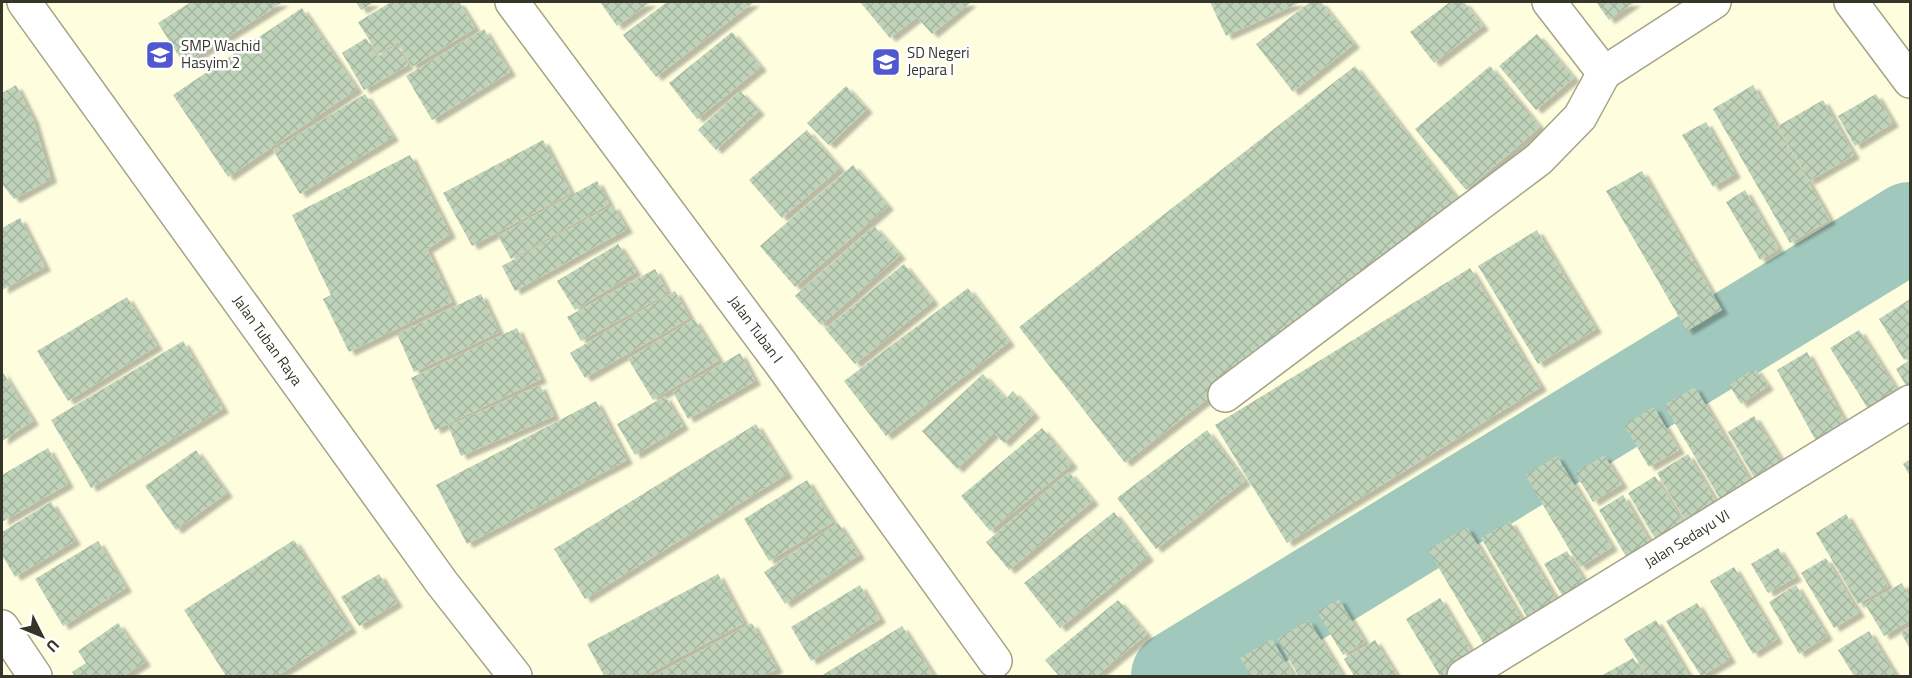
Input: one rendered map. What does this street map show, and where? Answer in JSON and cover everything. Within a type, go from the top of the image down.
[{"type":"street","name":"Jalan Tuban Raya","points":[[24,2],[442,583],[515,676]]},
{"type":"street","name":"Jalan Tuban I","points":[[512,2],[782,365],[995,661]]},
{"type":"street","points":[[1549,2],[1604,73]]},
{"type":"street","points":[[1225,395],[1539,159],[1580,117],[1604,73],[1714,2]]},
{"type":"street","points":[[1851,2],[1911,81]]},
{"type":"street","name":"Jalan Sedayu VI","points":[[1464,676],[1911,402]]},
{"type":"street","points":[[2,627],[24,672]]},
{"type":"building","points":[[191,2],[283,2],[184,64],[158,23]]},
{"type":"building","points":[[356,2],[374,2],[361,10]]},
{"type":"building","points":[[391,2],[459,2],[475,28],[412,67],[398,42],[378,54],[358,22]]},
{"type":"building","points":[[600,2],[651,2],[617,26]]},
{"type":"building","points":[[667,2],[754,2],[656,77],[623,35]]},
{"type":"building","points":[[860,2],[971,2],[932,34],[917,17],[890,38]]},
{"type":"building","points":[[1210,2],[1301,2],[1226,36]]},
{"type":"building","points":[[1310,2],[1321,2],[1354,44],[1293,92],[1256,44]]},
{"type":"building","points":[[1450,2],[1464,2],[1483,26],[1434,63],[1410,32]]},
{"type":"building","points":[[1596,2],[1635,2],[1609,20]]},
{"type":"building","points":[[302,8],[357,89],[228,177],[173,95]]},
{"type":"building","points":[[484,29],[510,72],[432,120],[406,76]]},
{"type":"building","points":[[732,32],[761,67],[697,119],[669,83]]},
{"type":"building","points":[[1537,34],[1574,78],[1536,110],[1499,66]]},
{"type":"building","points":[[366,38],[377,57],[397,45],[408,65],[364,90],[342,53]]},
{"type":"building","points":[[1355,66],[1460,202],[1125,463],[1019,327]]},
{"type":"building","points":[[1490,66],[1540,127],[1466,190],[1415,129]]},
{"type":"building","points":[[16,85],[33,119],[51,179],[14,199],[2,184],[2,93]]},
{"type":"building","points":[[1753,85],[1830,220],[1790,243],[1713,109]]},
{"type":"building","points":[[846,86],[867,109],[829,145],[807,123]]},
{"type":"building","points":[[740,91],[759,111],[716,150],[698,130]]},
{"type":"building","points":[[365,94],[393,137],[300,194],[273,150]]},
{"type":"building","points":[[1876,94],[1893,123],[1855,146],[1838,116]]},
{"type":"building","points":[[1823,100],[1854,155],[1809,181],[1778,126]]},
{"type":"building","points":[[1706,122],[1735,174],[1713,187],[1682,135]]},
{"type":"building","points":[[807,130],[840,168],[782,218],[749,180]]},
{"type":"building","points":[[543,140],[571,193],[472,246],[443,193]]},
{"type":"building","points":[[410,155],[450,234],[427,249],[452,302],[349,352],[323,299],[331,295],[292,215]]},
{"type":"building","points":[[853,165],[888,206],[795,287],[760,246]]},
{"type":"building","points":[[1642,171],[1722,310],[1687,331],[1606,191]]},
{"type":"building","points":[[597,181],[609,204],[511,259],[498,236]]},
{"type":"building","points":[[1745,190],[1779,249],[1760,260],[1726,202]]},
{"type":"building","points":[[613,205],[627,229],[515,291],[502,266]]},
{"type":"building","points":[[20,218],[45,267],[2,290],[2,228]]},
{"type":"building","points":[[874,226],[900,255],[821,325],[795,296]]},
{"type":"building","points":[[1537,230],[1596,329],[1538,364],[1478,266]]},
{"type":"building","points":[[618,244],[636,272],[575,310],[557,281]]},
{"type":"building","points":[[904,264],[933,301],[855,364],[825,329]]},
{"type":"building","points":[[1470,268],[1541,387],[1287,543],[1215,425]]},
{"type":"building","points":[[655,269],[668,293],[581,341],[567,317]]},
{"type":"building","points":[[968,288],[1009,342],[886,436],[844,381]]},
{"type":"building","points":[[675,291],[690,318],[585,378],[570,353]]},
{"type":"building","points":[[481,294],[499,332],[414,372],[397,334]]},
{"type":"building","points":[[127,297],[157,346],[68,401],[37,351]]},
{"type":"building","points":[[1910,299],[1910,356],[1904,360],[1879,319]]},
{"type":"building","points":[[694,319],[719,360],[653,400],[628,359]]},
{"type":"building","points":[[517,328],[541,379],[435,430],[411,378]]},
{"type":"building","points":[[1859,330],[1904,401],[1875,420],[1830,348]]},
{"type":"building","points":[[183,341],[223,409],[91,488],[51,420]]},
{"type":"building","points":[[1807,352],[1851,433],[1821,450],[1777,370]]},
{"type":"building","points":[[740,353],[755,381],[688,419],[673,392]]},
{"type":"building","points":[[1910,360],[1910,392],[1896,369]]},
{"type":"building","points":[[1755,368],[1768,386],[1741,404],[1729,385]]},
{"type":"building","points":[[2,371],[33,421],[2,441]]},
{"type":"building","points":[[983,374],[1006,399],[1013,391],[1034,414],[1004,443],[994,433],[957,469],[922,431]]},
{"type":"building","points":[[540,385],[554,416],[461,456],[448,426]]},
{"type":"building","points":[[1695,387],[1752,483],[1722,502],[1664,405]]},
{"type":"building","points":[[665,396],[683,426],[635,455],[617,424]]},
{"type":"building","points":[[596,401],[627,460],[467,544],[436,485]]},
{"type":"building","points":[[1654,407],[1679,450],[1649,467],[1624,425]]},
{"type":"building","points":[[1754,416],[1786,468],[1758,484],[1728,432]]},
{"type":"building","points":[[756,424],[787,474],[585,599],[554,549]]},
{"type":"building","points":[[1042,428],[1072,464],[990,531],[961,496]]},
{"type":"building","points":[[1207,430],[1245,481],[1156,549],[1117,498]]},
{"type":"building","points":[[48,448],[68,484],[2,522],[2,475]]},
{"type":"building","points":[[196,450],[227,493],[176,530],[145,486]]},
{"type":"building","points":[[1688,454],[1721,510],[1690,528],[1657,473]]},
{"type":"building","points":[[1604,455],[1622,484],[1593,502],[1575,473]]},
{"type":"building","points":[[1557,456],[1612,547],[1580,567],[1525,475]]},
{"type":"building","points":[[1910,459],[1910,476],[1903,464]]},
{"type":"building","points":[[1069,472],[1093,501],[1009,570],[986,542]]},
{"type":"building","points":[[1655,476],[1684,523],[1656,540],[1628,493]]},
{"type":"building","points":[[807,480],[833,522],[769,561],[744,519]]},
{"type":"building","points":[[1623,495],[1652,545],[1628,560],[1599,510]]},
{"type":"building","points":[[51,502],[75,541],[15,577],[2,555],[2,532]]},
{"type":"building","points":[[1114,512],[1148,557],[1060,628],[1024,583]]},
{"type":"building","points":[[1846,514],[1888,586],[1858,604],[1816,533]]},
{"type":"building","points":[[1510,521],[1562,609],[1533,627],[1481,538]]},
{"type":"building","points":[[838,523],[859,555],[785,604],[764,572]]},
{"type":"building","points":[[1467,527],[1524,623],[1485,646],[1428,550]]},
{"type":"building","points":[[294,540],[351,629],[277,676],[226,676],[184,610]]},
{"type":"building","points":[[98,541],[126,588],[63,626],[35,579]]},
{"type":"building","points":[[1778,548],[1796,577],[1768,593],[1751,564]]},
{"type":"building","points":[[1567,551],[1590,591],[1567,604],[1544,564]]},
{"type":"building","points":[[1826,558],[1859,613],[1834,628],[1801,573]]},
{"type":"building","points":[[1734,567],[1777,639],[1753,654],[1710,581]]},
{"type":"building","points":[[379,574],[397,603],[359,626],[341,597]]},
{"type":"building","points":[[718,574],[744,623],[644,676],[604,676],[587,644]]},
{"type":"building","points":[[1902,583],[1910,598],[1910,620],[1884,636],[1865,604]]},
{"type":"building","points":[[860,585],[880,619],[811,661],[791,627]]},
{"type":"building","points":[[1796,585],[1827,636],[1799,654],[1769,602]]},
{"type":"building","points":[[1440,598],[1476,659],[1447,676],[1440,676],[1406,619]]},
{"type":"building","points":[[1339,599],[1365,642],[1343,655],[1317,612]]},
{"type":"building","points":[[1118,600],[1147,634],[1096,676],[1059,676],[1045,660]]},
{"type":"building","points":[[1697,603],[1730,659],[1701,676],[1666,621]]},
{"type":"building","points":[[1309,620],[1343,676],[1299,676],[1277,639]]},
{"type":"building","points":[[1656,620],[1689,676],[1647,676],[1624,639]]},
{"type":"building","points":[[118,623],[145,662],[124,676],[75,676],[72,672],[86,663],[78,651]]},
{"type":"building","points":[[752,623],[777,669],[763,676],[654,676]]},
{"type":"building","points":[[902,626],[934,676],[821,676]]},
{"type":"building","points":[[1910,627],[1910,649],[1901,633]]},
{"type":"building","points":[[1869,631],[1896,676],[1854,676],[1838,650]]},
{"type":"building","points":[[1272,639],[1294,676],[1251,676],[1240,658]]},
{"type":"building","points":[[1375,640],[1397,676],[1354,676],[1344,659]]},
{"type":"building","points":[[1633,658],[1645,676],[1601,676]]},
{"type":"waterway","points":[[1176,676],[1910,227]]},
{"type":"place","name":"SMP Wachid Hasyim 2","points":[[160,55]]},
{"type":"place","name":"SD Negeri Jepara I","points":[[886,62]]}]
